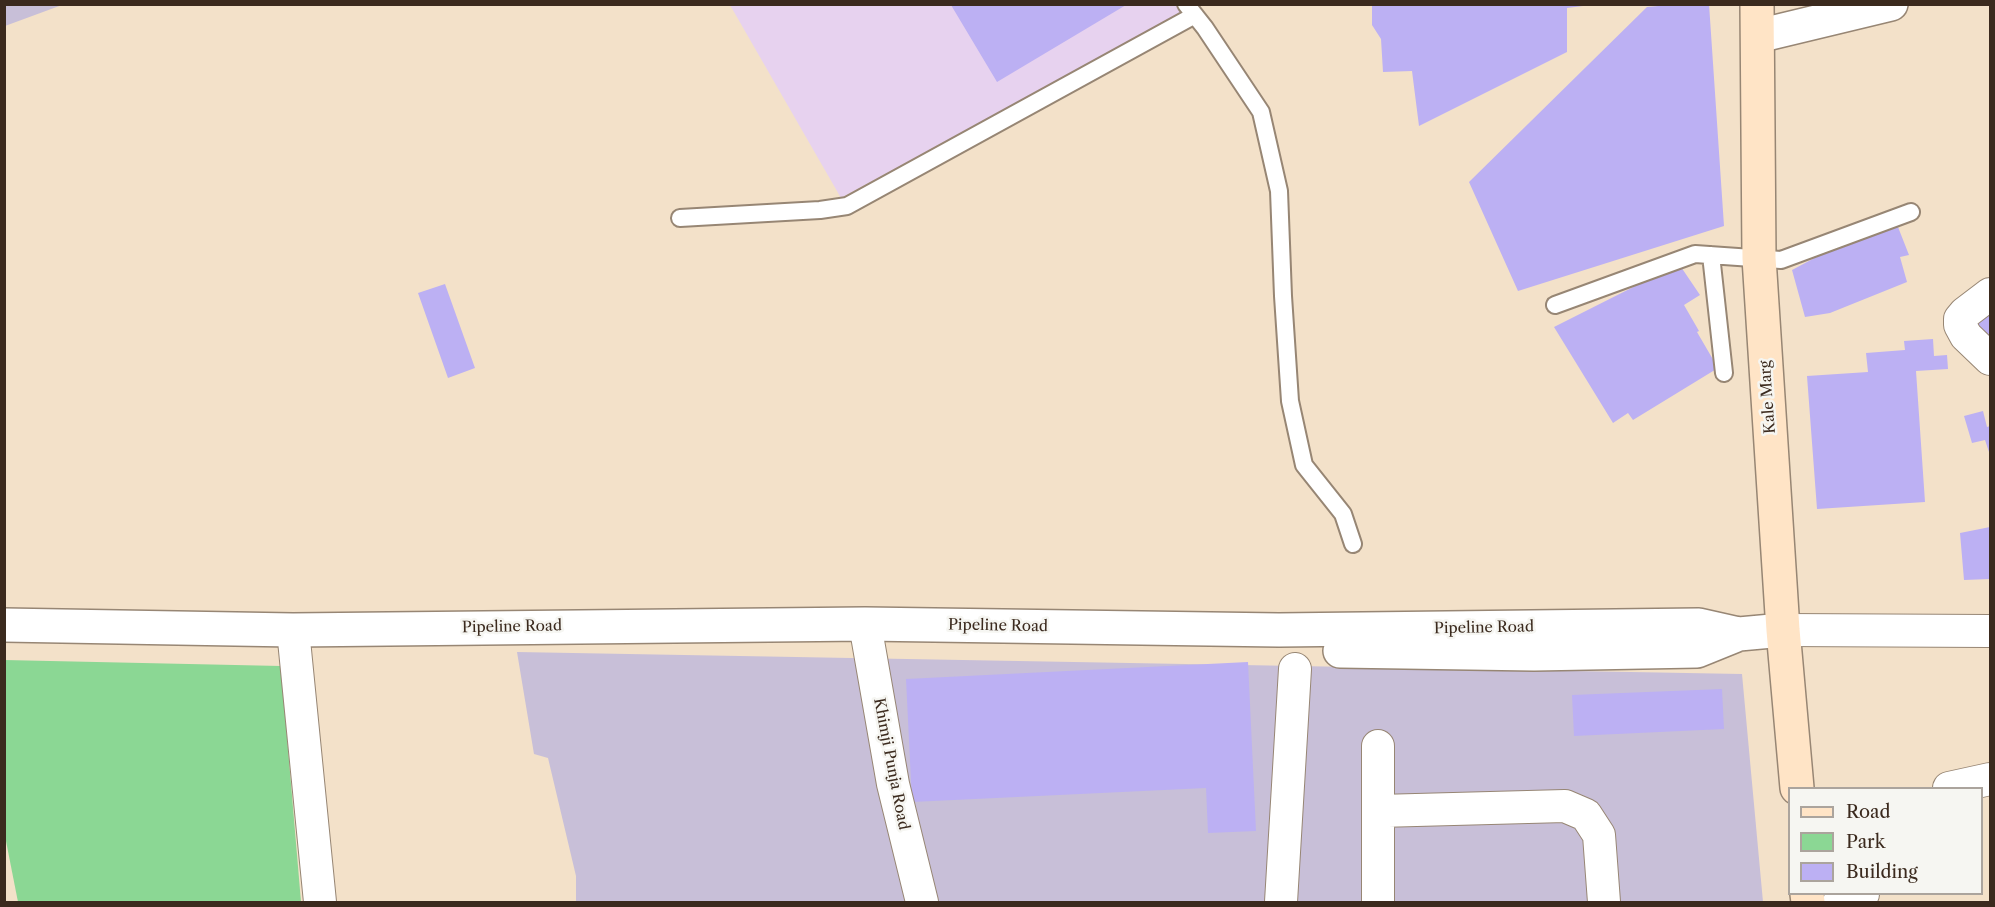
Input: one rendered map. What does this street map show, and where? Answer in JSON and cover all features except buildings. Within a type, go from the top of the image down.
[{"type":"main road","name":"Kale Marg","points":[[1758,20],[1759,258],[1783,630],[1797,787]]},
{"type":"street","points":[[1758,20],[1891,4]]},
{"type":"street","points":[[1990,294],[1960,319],[1960,325],[1966,336],[1990,359]]},
{"type":"street","name":"Pipeline Road","points":[[4,626],[72,634],[294,636],[1279,630],[1627,639],[1699,626],[1740,634],[1783,630],[1990,631]]},
{"type":"street","name":"Khimji Punja Road","points":[[866,633],[893,784],[921,903]]},
{"type":"street","points":[[4,642],[72,634]]},
{"type":"street","points":[[294,636],[320,903]]},
{"type":"street","points":[[1281,903],[1295,669]]},
{"type":"street","points":[[1378,746],[1378,903]]},
{"type":"street","points":[[1952,787],[1990,779]]},
{"type":"street","points":[[1379,811],[1565,806],[1586,815],[1599,835],[1604,903]]},
{"type":"street","points":[[1839,903],[1860,895]]},
{"type":"lane","points":[[680,218],[820,210],[847,206],[1190,10],[1205,28],[1261,112],[1279,191],[1282,296],[1290,400],[1304,465],[1343,514],[1353,544]]},
{"type":"lane","points":[[1556,305],[1695,254],[1781,261],[1911,212]]},
{"type":"lane","points":[[1711,255],[1724,373]]},
{"type":"shaded area","points":[[5,4],[62,4],[62,5],[5,26]]},
{"type":"shaded area","points":[[1188,4],[1190,8],[841,198],[730,5]]},
{"type":"shaded area","points":[[517,652],[1742,674],[1763,902],[576,902],[576,876],[548,758],[534,754]]},
{"type":"green space","points":[[4,660],[281,666],[301,902],[18,902],[5,836]]}]
